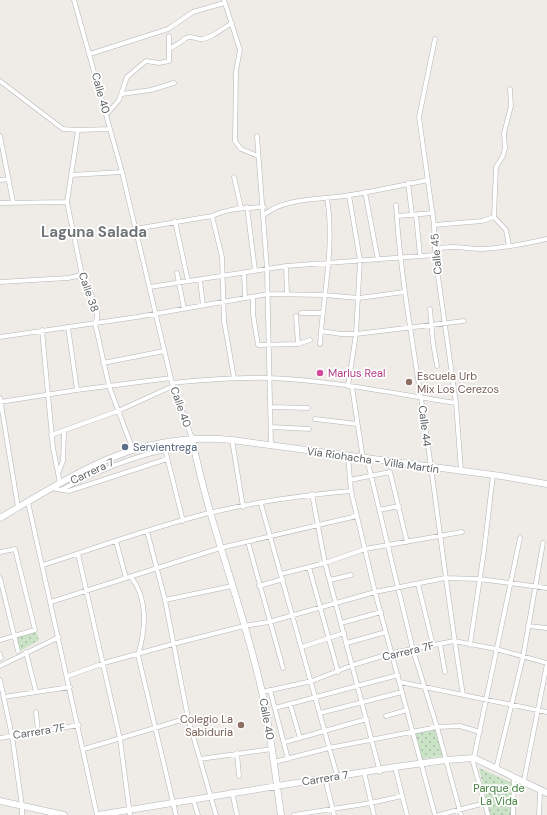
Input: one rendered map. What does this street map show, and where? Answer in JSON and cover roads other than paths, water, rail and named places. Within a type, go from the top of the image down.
[{"type":"street","name":"Calle 40","points":[[74,0],[122,172],[172,382],[194,440],[209,513],[244,626],[262,692],[281,815]]},
{"type":"street","points":[[90,54],[168,29],[193,12],[224,1],[240,50],[236,71],[235,141],[241,149],[258,156]]},
{"type":"street","points":[[170,48],[180,44],[187,38],[193,37],[201,39],[209,36],[232,23]]},
{"type":"street","points":[[106,115],[113,110],[122,94],[128,77],[145,62],[159,63],[169,61],[169,36]]},
{"type":"street","name":"Calle 45","points":[[435,38],[419,117],[434,225],[435,255],[456,403],[461,472]]},
{"type":"street","points":[[0,82],[63,129],[110,129]]},
{"type":"street","points":[[122,94],[150,90],[174,83]]},
{"type":"street","points":[[509,246],[506,230],[494,218],[496,167],[502,158],[505,148],[504,133],[512,106],[510,90]]},
{"type":"street","name":"Calle 38","points":[[78,130],[67,202],[82,275],[92,293],[97,311],[97,319],[95,323],[108,386],[134,450]]},
{"type":"street","points":[[257,136],[264,207],[267,269],[272,407],[271,446]]},
{"type":"street","points":[[0,137],[13,202]]},
{"type":"street","points":[[71,175],[122,172]]},
{"type":"street","points":[[234,177],[241,208]]},
{"type":"street","points":[[0,180],[9,179]]},
{"type":"street","points":[[264,215],[274,208],[327,198],[349,196],[428,180]]},
{"type":"street","points":[[408,184],[420,256]]},
{"type":"street","points":[[365,192],[378,260]]},
{"type":"street","points":[[349,196],[360,260],[359,298],[350,387],[365,459],[413,650],[437,727],[461,815]]},
{"type":"street","points":[[320,344],[328,262],[330,216],[327,198]]},
{"type":"street","points":[[0,203],[67,202]]},
{"type":"street","name":"Calle 44","points":[[396,205],[399,258],[421,398],[444,578],[463,695]]},
{"type":"street","points":[[135,229],[175,221],[212,216],[222,211],[264,207]]},
{"type":"street","points":[[247,208],[255,270]]},
{"type":"street","points":[[397,216],[432,213]]},
{"type":"street","points":[[212,216],[222,257],[224,276],[223,302],[234,378]]},
{"type":"street","points":[[434,225],[482,221],[494,218]]},
{"type":"street","points":[[175,221],[188,281]]},
{"type":"street","points":[[435,250],[446,246],[480,249],[509,246],[547,239]]},
{"type":"street","points":[[150,287],[286,266],[435,255]]},
{"type":"street","points":[[286,266],[287,294]]},
{"type":"street","points":[[177,273],[184,309]]},
{"type":"street","points":[[244,273],[246,298]]},
{"type":"street","points":[[0,282],[68,278],[82,275]]},
{"type":"street","points":[[200,280],[203,305]]},
{"type":"street","points":[[0,337],[184,309],[268,294],[324,295],[359,298],[404,292]]},
{"type":"street","points":[[253,297],[253,314],[256,341],[258,345],[298,344],[310,340]]},
{"type":"street","points":[[430,309],[437,366]]},
{"type":"street","points":[[301,313],[322,313]]},
{"type":"street","points":[[296,316],[298,344]]},
{"type":"street","points":[[321,331],[341,334],[356,334],[464,321]]},
{"type":"street","points":[[68,327],[77,390]]},
{"type":"street","points":[[42,330],[51,435],[60,483]]},
{"type":"street","points":[[103,363],[164,351]]},
{"type":"street","points":[[18,507],[0,401],[108,386],[234,378],[271,378],[350,387],[456,403]]},
{"type":"street","points":[[51,435],[64,432],[118,411],[172,382]]},
{"type":"street","points":[[272,407],[308,408]]},
{"type":"street","points":[[315,419],[357,424]]},
{"type":"street","points":[[272,427],[310,429]]},
{"type":"street","points":[[58,474],[63,461],[64,432]]},
{"type":"street","name":"Vía Riohacha - Villa Martín","points":[[194,440],[232,440],[430,468],[493,475],[547,484]]},
{"type":"street","name":"Carrera 7","points":[[0,518],[18,507],[59,490],[86,472],[146,450],[194,440]]},
{"type":"street","points":[[232,440],[243,507]]},
{"type":"street","points":[[164,447],[183,521]]},
{"type":"street","name":"Carrera 7","points":[[0,522],[60,483],[103,460],[134,450],[164,447]]},
{"type":"street","points":[[348,456],[351,491],[375,592],[413,731],[420,765],[435,815]]},
{"type":"street","points":[[59,490],[72,490],[167,459]]},
{"type":"street","points":[[350,480],[390,472],[408,542]]},
{"type":"street","points":[[470,645],[493,475]]},
{"type":"street","points":[[43,565],[147,531],[209,513],[312,494],[351,491]]},
{"type":"street","points":[[312,494],[325,563],[353,665],[379,771]]},
{"type":"street","points":[[29,503],[79,725],[97,815]]},
{"type":"street","points":[[261,504],[312,681],[338,778]]},
{"type":"street","points":[[379,510],[399,506]]},
{"type":"street","points":[[51,602],[87,592],[128,577],[220,548],[270,538],[357,516]]},
{"type":"street","points":[[147,531],[165,600],[188,718],[216,815]]},
{"type":"street","points":[[281,574],[325,563],[365,549],[462,532]]},
{"type":"street","points":[[488,815],[474,760],[520,538]]},
{"type":"street","points":[[116,541],[128,577],[138,586],[142,597],[144,628],[138,655],[176,815]]},
{"type":"street","points":[[248,542],[283,668]]},
{"type":"street","points":[[496,769],[523,657],[543,543]]},
{"type":"street","points":[[0,552],[14,548],[35,630],[0,640]]},
{"type":"street","points":[[78,554],[104,663],[120,739],[129,812]]},
{"type":"street","points":[[309,567],[338,672]]},
{"type":"street","points":[[330,580],[351,575]]},
{"type":"street","points":[[0,578],[18,651]]},
{"type":"street","points":[[68,676],[104,663],[138,655],[173,644],[244,626],[269,622],[375,592],[444,578],[479,579],[547,588]]},
{"type":"street","points":[[259,586],[282,579]]},
{"type":"street","points":[[418,584],[433,645]]},
{"type":"street","points":[[165,600],[232,586]]},
{"type":"street","points":[[341,623],[381,612]]},
{"type":"street","points":[[528,626],[547,628]]},
{"type":"street","points":[[347,643],[386,632]]},
{"type":"street","points":[[302,647],[344,633]]},
{"type":"street","points":[[0,666],[59,637]]},
{"type":"street","name":"Carrera 7F","points":[[262,692],[312,681],[353,665],[392,653],[454,641],[496,649],[547,663]]},
{"type":"street","points":[[440,644],[445,672]]},
{"type":"street","points":[[26,652],[36,692]]},
{"type":"street","points":[[523,783],[547,663]]},
{"type":"street","points":[[275,708],[398,675]]},
{"type":"street","points":[[0,680],[12,736],[22,815]]},
{"type":"street","points":[[400,682],[512,703],[547,712]]},
{"type":"street","points":[[4,697],[70,687]]},
{"type":"street","points":[[270,690],[288,758]]},
{"type":"street","points":[[320,713],[402,692]]},
{"type":"street","points":[[290,704],[300,738]]},
{"type":"street","points":[[386,716],[407,710]]},
{"type":"street","points":[[36,712],[38,731]]},
{"type":"street","points":[[84,749],[188,718]]},
{"type":"street","points":[[284,742],[367,719]]},
{"type":"street","name":"Carrera 7F","points":[[0,738],[79,725]]},
{"type":"street","points":[[274,762],[329,748],[437,727],[460,726],[480,732]]},
{"type":"street","points":[[200,759],[272,749]]},
{"type":"street","points":[[237,753],[239,776]]},
{"type":"street","name":"Carrera 7","points":[[474,760],[545,793]]},
{"type":"street","name":"Carrera 7","points":[[109,815],[395,768],[446,762],[474,760],[496,769],[514,779]]},
{"type":"street","points":[[395,768],[407,815]]},
{"type":"street","points":[[364,773],[374,815]]},
{"type":"street","points":[[513,815],[514,779]]},
{"type":"street","points":[[325,780],[334,815]]},
{"type":"street","points":[[539,815],[545,793]]},
{"type":"street","points":[[232,794],[236,815]]},
{"type":"street","points":[[294,815],[371,803],[402,796]]},
{"type":"street","points":[[194,800],[198,815]]},
{"type":"street","points":[[0,802],[60,815]]},
{"type":"street","points":[[439,815],[485,803]]},
{"type":"street","points":[[22,807],[50,815]]},
{"type":"street","name":"Carrera 7","points":[[97,815],[129,812]]},
{"type":"place","name":"Marlus Real","points":[[320,373]]},
{"type":"place","name":"Escuela Urb Mix Los Cerezos","points":[[409,382]]},
{"type":"place","name":"Servientrega","points":[[125,447]]},
{"type":"place","name":"Colegio La Sabiduria","points":[[241,725]]},
{"type":"district","name":"Laguna Salada","points":[[94,232]]},
{"type":"park label","name":"Parque de La Vida","points":[[499,794]]}]
